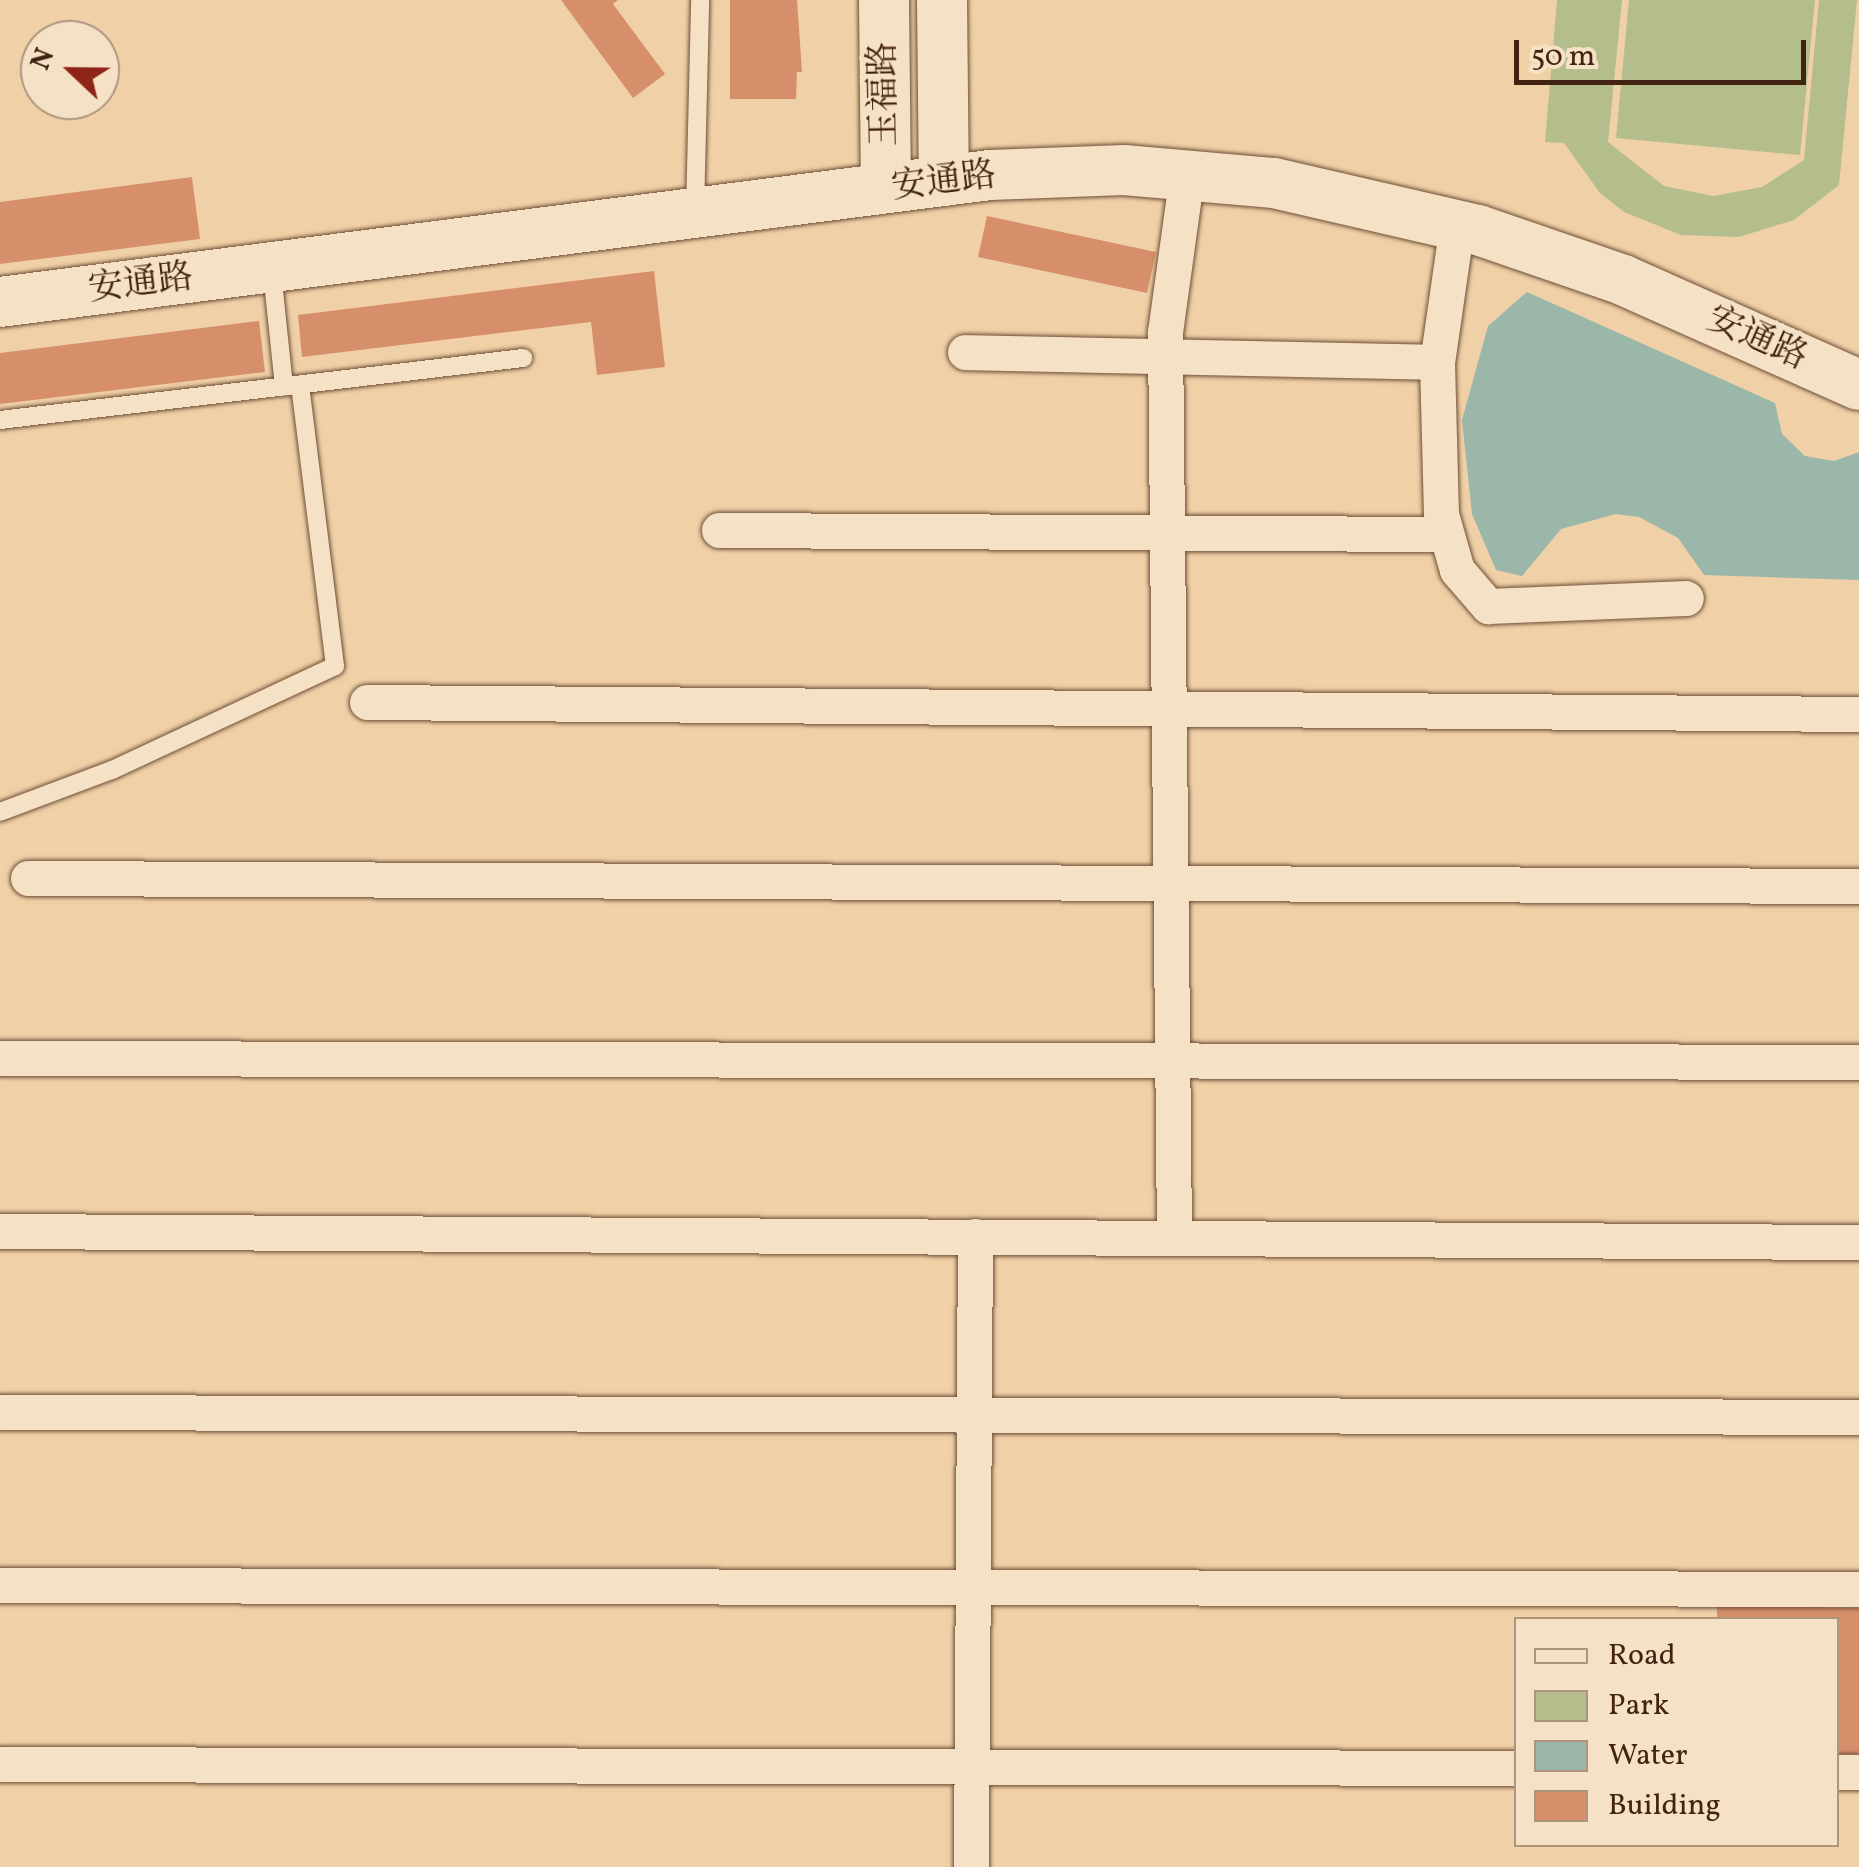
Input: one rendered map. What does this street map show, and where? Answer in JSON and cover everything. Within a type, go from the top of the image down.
[{"type":"street","name":"玉福路","points":[[884,0],[886,188]]},
{"type":"street","name":"玉福路","points":[[942,0],[944,181]]},
{"type":"street","name":"安通路","points":[[0,302],[944,181],[1057,170],[1187,174],[1274,183],[1457,224],[1623,280],[1859,385]]},
{"type":"street","points":[[1174,1237],[1165,357],[1187,174]]},
{"type":"street","points":[[1457,224],[1437,362],[1443,534],[1456,570],[1488,606],[1686,598]]},
{"type":"street","points":[[965,352],[1437,362]]},
{"type":"street","points":[[719,530],[1443,534]]},
{"type":"street","points":[[367,702],[1859,714]]},
{"type":"street","points":[[28,878],[1859,886]]},
{"type":"street","points":[[0,1058],[1859,1062]]},
{"type":"street","points":[[0,1231],[1859,1242]]},
{"type":"street","points":[[971,1867],[975,1236]]},
{"type":"street","points":[[0,1412],[1859,1417]]},
{"type":"street","points":[[0,1586],[1859,1589]]},
{"type":"street","points":[[0,1764],[1514,1768]]},
{"type":"lane","points":[[695,212],[700,0]]},
{"type":"lane","points":[[0,812],[112,770],[335,666],[271,267]]},
{"type":"lane","points":[[0,420],[523,358]]},
{"type":"green space","points":[[1557,0],[1622,0],[1608,142],[1664,186],[1713,196],[1762,187],[1804,160],[1819,0],[1857,0],[1839,185],[1794,220],[1739,237],[1681,235],[1624,212],[1600,193],[1564,143],[1545,142]]},
{"type":"green space","points":[[1629,0],[1815,0],[1800,155],[1616,138]]},
{"type":"water","points":[[1527,292],[1775,403],[1782,434],[1805,456],[1834,461],[1859,452],[1859,580],[1704,575],[1678,538],[1639,517],[1616,514],[1561,529],[1522,576],[1496,570],[1472,514],[1462,420],[1488,326]]},
{"type":"building","points":[[561,0],[618,0],[613,4],[665,74],[633,98]]},
{"type":"building","points":[[730,0],[797,0],[802,72],[797,72],[796,99],[730,99]]},
{"type":"building","points":[[192,177],[200,239],[0,264],[0,202]]},
{"type":"building","points":[[987,216],[1156,252],[1147,293],[978,257]]},
{"type":"building","points":[[654,271],[665,367],[597,375],[591,322],[302,357],[298,315]]},
{"type":"building","points":[[259,321],[265,372],[0,404],[0,353]]},
{"type":"building","points":[[1717,1606],[1859,1608],[1859,1754],[1839,1754],[1839,1617],[1717,1617]]}]
